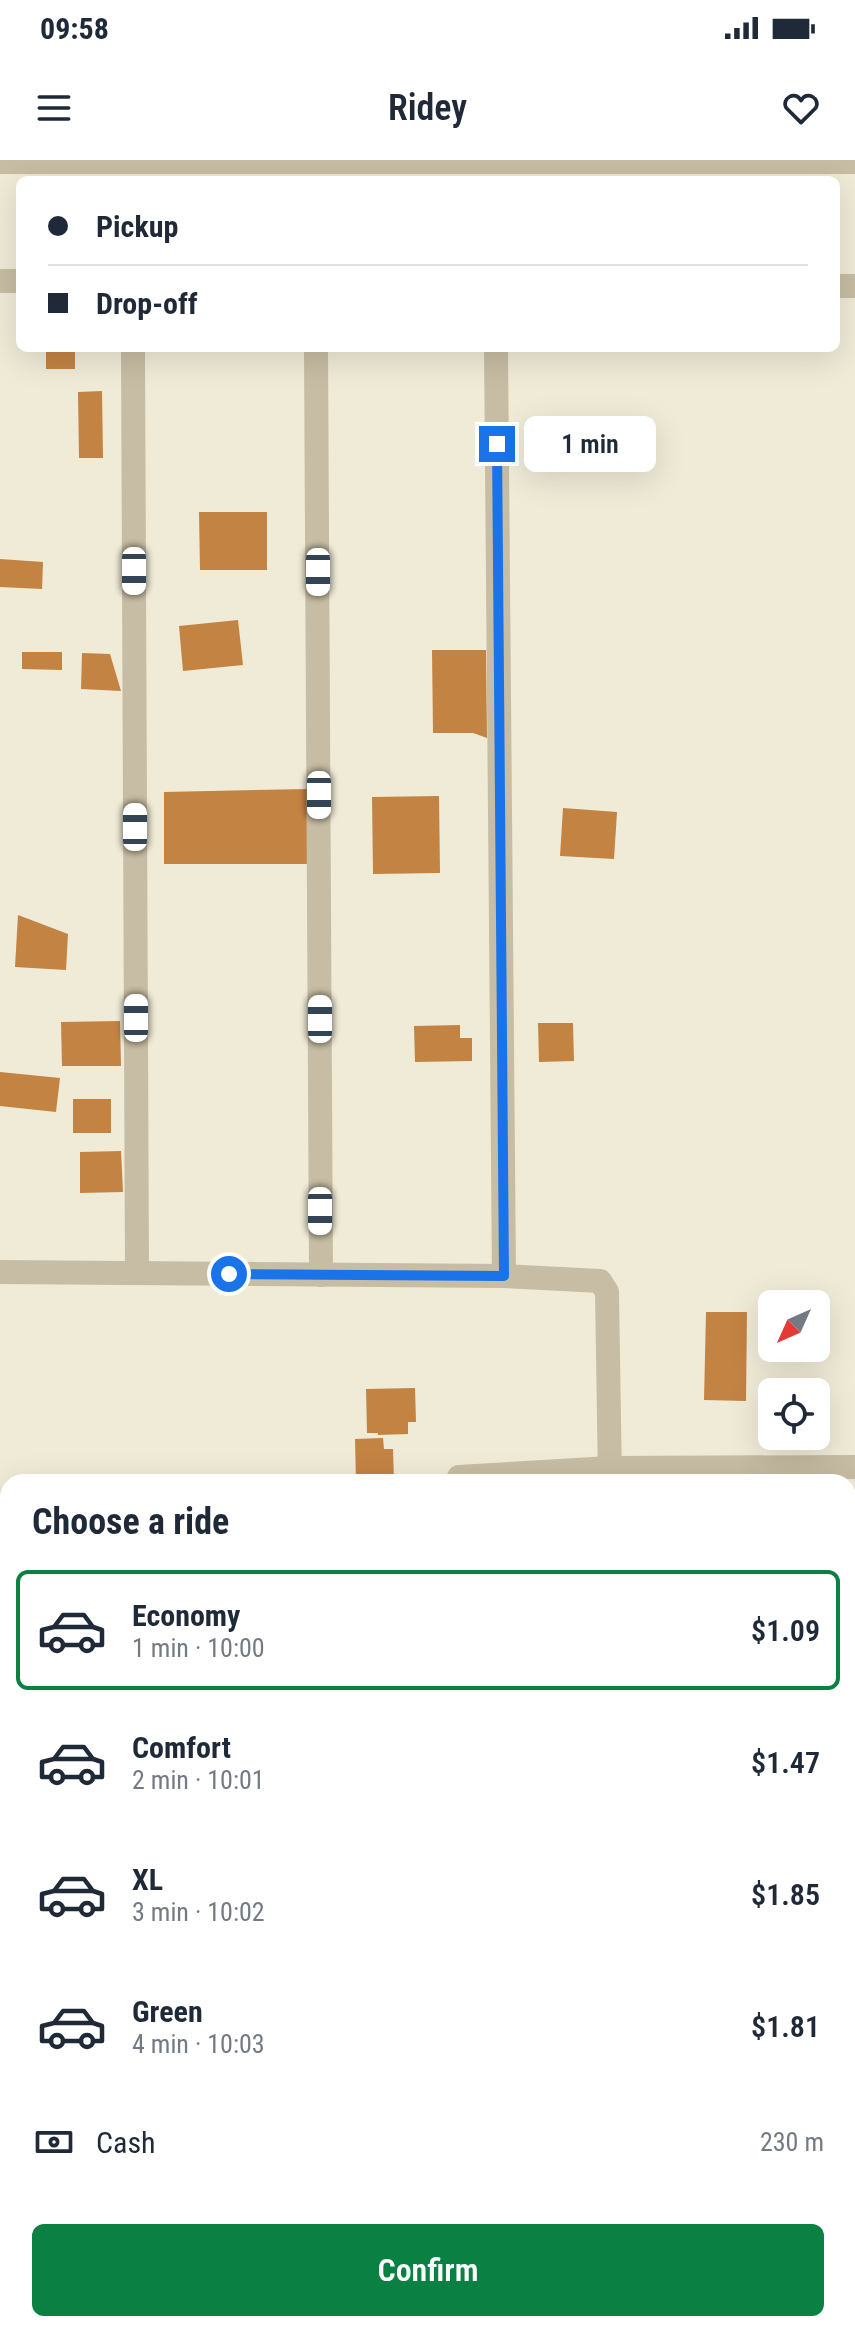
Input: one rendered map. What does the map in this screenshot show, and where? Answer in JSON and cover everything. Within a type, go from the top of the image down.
[{"type":"street","points":[[0,162],[855,162]]},
{"type":"street","points":[[133,352],[137,1273]]},
{"type":"street","points":[[316,352],[321,1275]]},
{"type":"street","points":[[496,352],[504,1276]]},
{"type":"street","points":[[0,1272],[504,1276],[600,1281],[607,1288],[610,1474]]},
{"type":"street","points":[[641,1474],[855,1467]]},
{"type":"building","points":[[46,352],[75,352],[75,369],[46,369]]},
{"type":"building","points":[[102,391],[103,458],[79,458],[78,392]]},
{"type":"building","points":[[199,512],[267,512],[267,570],[200,570]]},
{"type":"building","points":[[0,559],[43,562],[42,589],[0,587]]},
{"type":"building","points":[[238,620],[243,665],[183,671],[179,626]]},
{"type":"building","points":[[432,650],[486,650],[487,738],[473,733],[433,733]]},
{"type":"building","points":[[22,652],[62,652],[62,670],[22,669]]},
{"type":"building","points":[[82,653],[110,654],[121,691],[81,689]]},
{"type":"building","points":[[307,789],[311,864],[164,864],[164,792]]},
{"type":"building","points":[[439,796],[440,873],[373,874],[372,797]]},
{"type":"building","points":[[563,808],[617,812],[614,859],[560,856]]},
{"type":"building","points":[[18,915],[68,934],[66,970],[15,967]]},
{"type":"building","points":[[120,1021],[121,1066],[62,1066],[61,1022]]},
{"type":"building","points":[[538,1023],[573,1023],[574,1061],[539,1062]]},
{"type":"building","points":[[460,1025],[460,1038],[472,1038],[472,1061],[415,1062],[414,1026]]},
{"type":"building","points":[[0,1072],[60,1078],[56,1112],[0,1106]]},
{"type":"building","points":[[73,1099],[111,1099],[111,1133],[73,1133]]},
{"type":"building","points":[[121,1151],[123,1192],[80,1193],[80,1152]]},
{"type":"building","points":[[706,1312],[747,1312],[746,1401],[704,1400]]},
{"type":"building","points":[[415,1388],[416,1422],[408,1422],[408,1434],[367,1433],[366,1389]]},
{"type":"building","points":[[383,1438],[384,1449],[393,1449],[394,1474],[356,1474],[355,1439]]},
{"type":"route","points":[[229,1274],[504,1276],[497,444]]}]
